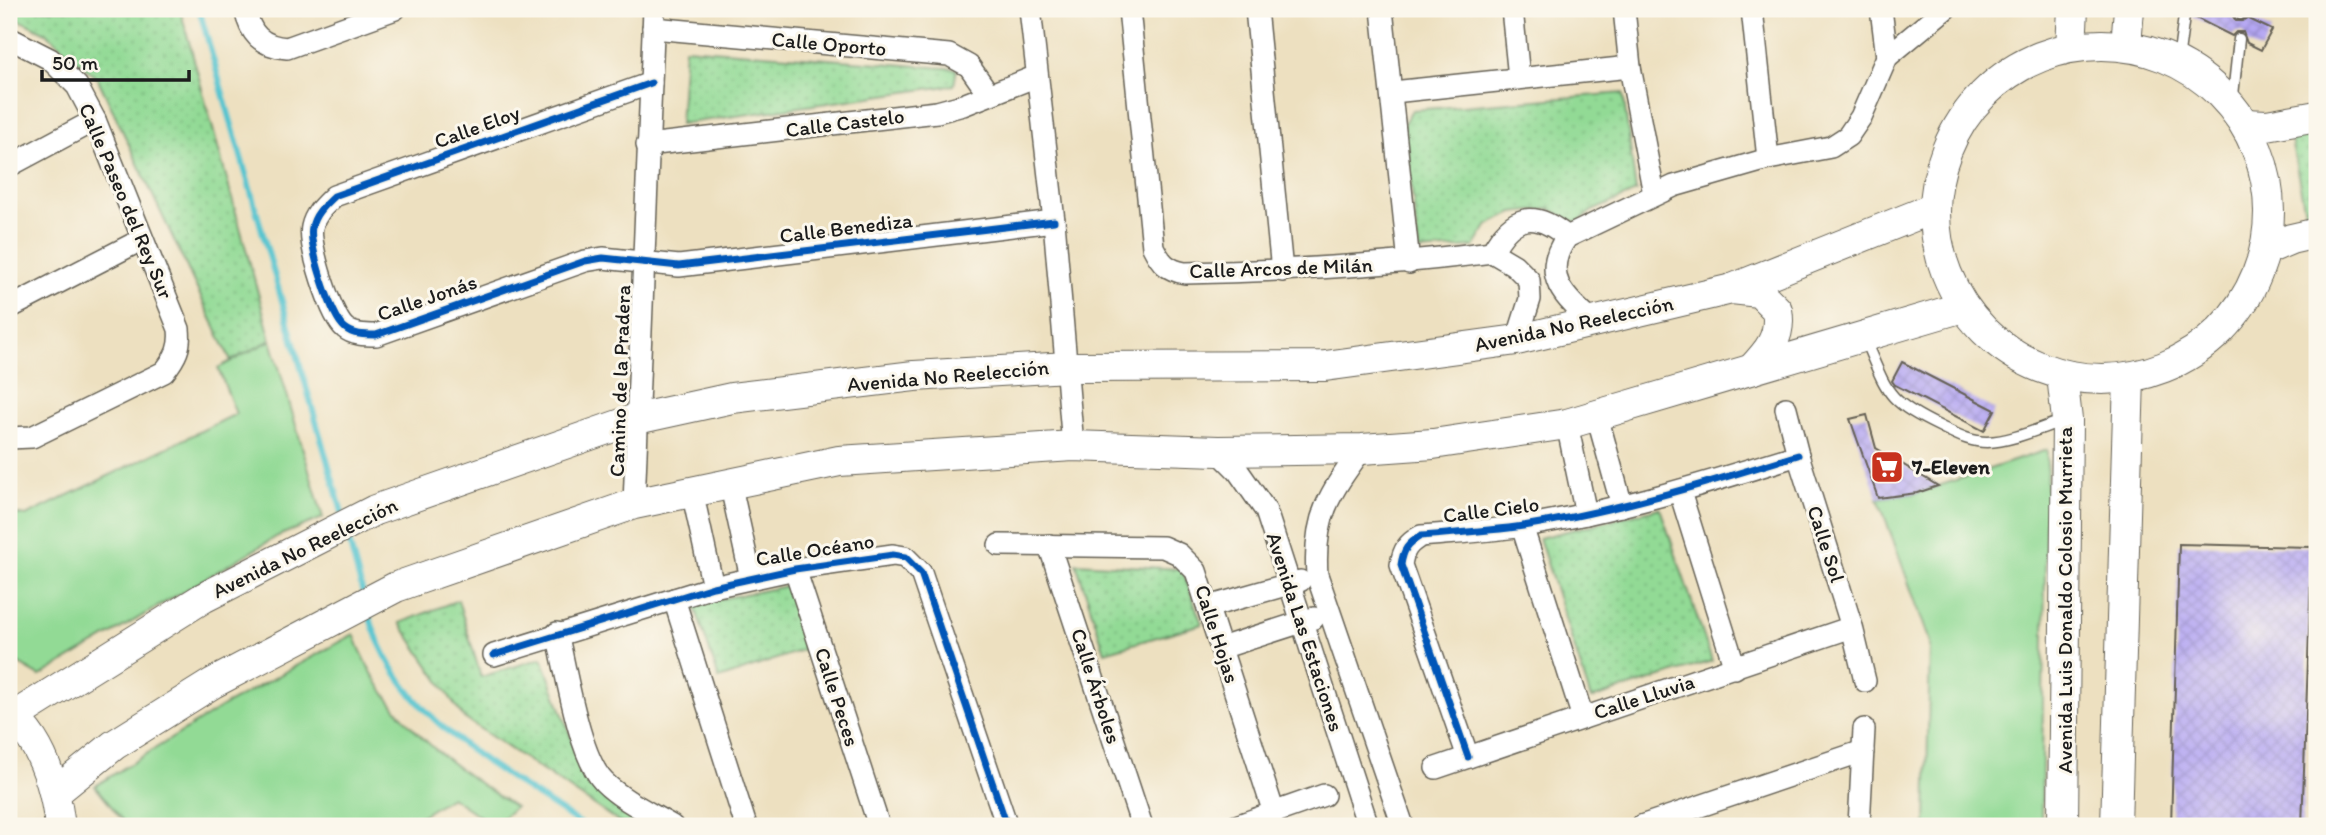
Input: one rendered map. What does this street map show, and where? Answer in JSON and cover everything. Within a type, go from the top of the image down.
[{"type":"main road","points":[[2071,47],[2073,9]]},
{"type":"main road","points":[[2126,45],[2129,9]]},
{"type":"main road","points":[[2126,45],[2178,61],[2207,80],[2239,114],[2260,153],[2268,185],[2270,218],[2265,250],[2251,288],[2230,320],[2210,338],[2167,366],[2129,377],[2095,379],[2062,375],[2024,360],[1990,337],[1964,307],[1944,265],[1937,243],[1934,208],[1942,163],[1968,113],[1990,87],[2028,61],[2071,47],[2126,45]]},
{"type":"main road","points":[[2239,114],[2267,125],[2317,117]]},
{"type":"main road","name":"Avenida No Reelección","points":[[11,716],[203,598],[375,510],[636,419],[732,398],[914,376],[1069,367],[1325,366],[1517,340],[1732,289],[1881,233],[1934,208]]},
{"type":"main road","points":[[2265,250],[2291,239],[2317,233]]},
{"type":"main road","points":[[1732,289],[1759,292],[1777,310],[1776,337],[1769,351],[1751,370]]},
{"type":"main road","points":[[56,792],[114,745],[213,683],[396,587],[634,504],[839,461],[1073,446],[1218,451],[1362,449],[1433,444],[1567,424],[1964,307]]},
{"type":"main road","name":"Avenida Luis Donaldo Colosio Murrieta","points":[[2062,375],[2067,419],[2063,826]]},
{"type":"main road","points":[[2116,826],[2129,377]]},
{"type":"main road","points":[[11,716],[40,752],[56,792],[60,826]]},
{"type":"street","points":[[244,9],[253,32],[271,47],[287,48],[395,9]]},
{"type":"street","points":[[1030,9],[1069,367],[1073,446]]},
{"type":"street","name":"Calle Arcos de Milán","points":[[1129,9],[1153,247],[1161,262],[1171,271],[1282,271],[1409,263],[1492,252]]},
{"type":"street","points":[[1256,9],[1282,271]]},
{"type":"street","points":[[1382,9],[1393,92],[1409,263]]},
{"type":"street","points":[[1512,9],[1519,78]]},
{"type":"street","points":[[1624,9],[1630,67],[1654,194]]},
{"type":"street","points":[[1752,9],[1768,159]]},
{"type":"street","points":[[1881,9],[1887,57]]},
{"type":"street","points":[[1594,323],[1566,299],[1555,275],[1558,249],[1567,237],[1654,194],[1768,159],[1831,146],[1848,136],[1861,117],[1887,57],[1945,9]]},
{"type":"street","name":"Camino de la Pradera","points":[[634,504],[653,19]]},
{"type":"street","name":"Calle Oporto","points":[[653,19],[949,55],[969,66],[988,93]]},
{"type":"street","name":"Calle Paseo del Rey Sur","points":[[9,37],[50,60],[78,86],[95,120],[141,240],[179,328],[180,344],[176,358],[164,372],[32,437],[9,438]]},
{"type":"street","points":[[1393,92],[1630,67]]},
{"type":"street","name":"Calle Castelo","points":[[647,145],[937,112],[963,105],[1037,76]]},
{"type":"street","name":"Calle Eloy","points":[[319,210],[334,196],[651,83]]},
{"type":"street","points":[[9,166],[95,120]]},
{"type":"street","name":"Calle Jonás","points":[[319,210],[312,228],[313,245],[335,317],[346,329],[360,335],[376,335],[585,261],[603,258],[642,262]]},
{"type":"street","points":[[1517,340],[1530,299],[1529,280],[1514,265],[1492,252],[1514,223],[1533,219],[1550,224],[1567,237]]},
{"type":"street","name":"Calle Benediza","points":[[642,262],[679,266],[1054,221]]},
{"type":"street","points":[[9,308],[141,240]]},
{"type":"street","points":[[1529,280],[1555,275]]},
{"type":"street","name":"Calle Sol","points":[[1786,408],[1852,627],[1865,681]]},
{"type":"street","points":[[1597,416],[1622,506]]},
{"type":"street","points":[[1567,424],[1586,514]]},
{"type":"street","name":"Avenida Las Estaciones","points":[[1362,449],[1332,490],[1319,518],[1315,545],[1317,575],[1403,826]]},
{"type":"street","name":"Avenida Las Estaciones","points":[[1218,451],[1238,471],[1266,511],[1368,826]]},
{"type":"street","name":"Calle Cielo","points":[[1468,757],[1401,565],[1402,553],[1410,542],[1422,536],[1522,526],[1622,506],[1680,492],[1798,455]]},
{"type":"street","points":[[730,482],[751,578]]},
{"type":"street","points":[[692,491],[713,587]]},
{"type":"street","points":[[1680,492],[1735,668]]},
{"type":"street","points":[[1522,526],[1583,718]]},
{"type":"street","name":"Calle Hojas","points":[[999,545],[1163,547],[1179,554],[1196,571],[1274,813]]},
{"type":"street","name":"Calle Árboles","points":[[1049,545],[1142,826]]},
{"type":"street","name":"Calle Océano","points":[[494,655],[713,587],[795,569],[893,555],[905,557],[921,573],[1007,826]]},
{"type":"street","name":"Calle Peces","points":[[795,569],[879,826]]},
{"type":"street","points":[[1208,607],[1317,575]]},
{"type":"street","points":[[674,599],[746,826]]},
{"type":"street","points":[[1221,648],[1329,613]]},
{"type":"street","name":"Calle Lluvia","points":[[1437,768],[1852,627]]},
{"type":"street","points":[[557,634],[587,752],[595,771],[622,795],[671,826]]},
{"type":"street","points":[[1859,826],[1864,729]]},
{"type":"street","points":[[1641,826],[1863,751]]},
{"type":"street","points":[[1236,826],[1324,796]]},
{"type":"lane","points":[[2178,61],[2185,9]]},
{"type":"lane","points":[[2239,39],[2239,114]]},
{"type":"lane","points":[[1863,337],[1885,388],[1895,402],[1966,439],[1984,442],[2001,440],[2067,419]]},
{"type":"green space","points":[[9,9],[180,9],[271,340],[231,361],[98,79],[46,33],[9,15]]},
{"type":"green space","points":[[685,48],[957,69],[954,85],[680,124]]},
{"type":"green space","points":[[1623,93],[1636,192],[1592,211],[1577,223],[1550,209],[1513,213],[1488,225],[1474,247],[1419,251],[1404,123],[1412,110]]},
{"type":"green space","points":[[2317,129],[2317,221],[2307,222],[2291,139]]},
{"type":"green space","points":[[271,340],[323,518],[278,536],[40,676],[9,658],[9,513],[26,516],[236,414],[218,368]]},
{"type":"green space","points":[[2047,450],[2041,826],[1926,826],[1930,642],[1878,498],[1917,493]]},
{"type":"green space","points":[[1660,508],[1712,661],[1591,699],[1539,538]]},
{"type":"green space","points":[[1076,563],[1182,569],[1202,624],[1105,652]]},
{"type":"green space","points":[[787,586],[808,648],[719,679],[694,604]]},
{"type":"green space","points":[[458,600],[481,677],[542,658],[589,786],[651,826],[625,826],[464,718],[400,623]]},
{"type":"green space","points":[[354,634],[382,690],[399,713],[441,754],[515,807],[494,826],[451,797],[405,826],[127,826],[95,786],[225,705]]},
{"type":"building","points":[[2193,9],[2228,9],[2236,21],[2247,18],[2272,30],[2261,50],[2247,43],[2243,32],[2236,32],[2232,36],[2192,16]]},
{"type":"building","points":[[1902,362],[1995,410],[1984,431],[1895,385],[1892,381]]},
{"type":"building","name":"7-Eleven","points":[[1867,415],[1876,448],[1938,486],[1917,493],[1878,498],[1850,419]]},
{"type":"building","points":[[2179,544],[2312,547],[2302,826],[2171,826]]},
{"type":"waterway","points":[[199,9],[343,516]]},
{"type":"waterway","points":[[347,534],[363,594]]},
{"type":"waterway","points":[[368,611],[382,649],[402,682],[426,711],[486,761],[584,826]]},
{"type":"cycle path","points":[[651,83],[334,196],[315,218],[312,236],[322,280],[339,321],[352,332],[376,335],[585,261],[603,258],[679,266],[1054,221]]},
{"type":"cycle path","points":[[1468,757],[1401,565],[1405,551],[1413,541],[1421,536],[1523,526],[1593,513],[1798,455]]},
{"type":"cycle path","points":[[494,655],[713,587],[795,569],[893,555],[905,557],[921,573],[1007,826]]},
{"type":"place","name":"7-Eleven","points":[[1887,467]]}]
